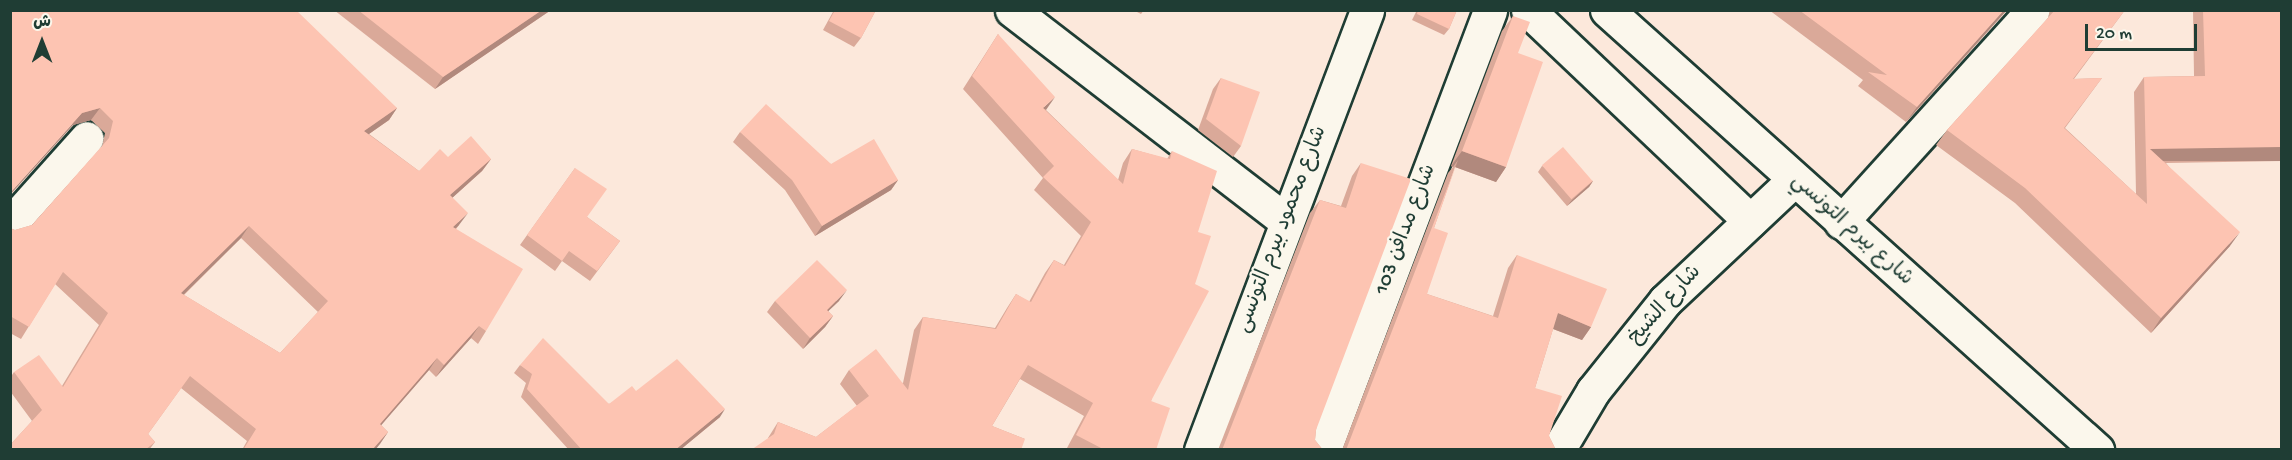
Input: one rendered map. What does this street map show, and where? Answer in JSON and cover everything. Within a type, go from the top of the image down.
[{"type":"street","points":[[1012,10],[1286,221]]},
{"type":"street","name":"شارع محمود بيرم التونسى","points":[[1201,450],[1367,10]]},
{"type":"street","name":"شارع مدافن 103","points":[[1324,450],[1490,10]]},
{"type":"street","points":[[1528,10],[1750,221]]},
{"type":"street","name":"شارع بيرم التونسي","points":[[1607,10],[2097,450]]},
{"type":"street","points":[[1841,222],[2033,10]]},
{"type":"street","points":[[10,224],[87,138]]},
{"type":"street","name":"شارع الشيخ","points":[[1558,450],[1593,391],[1665,302],[1794,180]]},
{"type":"building","points":[[10,10],[296,10],[397,108],[364,131],[419,171],[440,149],[448,157],[471,136],[491,159],[450,195],[468,213],[453,227],[523,269],[486,331],[479,326],[444,365],[437,358],[380,424],[388,432],[372,450],[243,450],[256,429],[190,376],[148,434],[155,442],[145,450],[13,450],[10,445],[42,410],[14,372],[39,355],[63,387],[108,313],[63,272],[29,327],[10,316],[10,228],[15,230],[32,225],[109,138],[113,121],[100,108],[82,113],[10,193]],"holes":[[[249,226],[328,301],[280,353],[181,293]]]},
{"type":"building","points":[[358,10],[542,10],[443,77]]},
{"type":"building","points":[[835,10],[876,10],[861,38],[829,21]]},
{"type":"building","points":[[1418,10],[1457,10],[1449,29],[1417,14]]},
{"type":"building","points":[[1799,10],[2004,10],[1917,107],[1868,72],[1887,75]]},
{"type":"building","points":[[2055,10],[2125,10],[2073,79],[2102,78],[2064,128],[2147,204],[2144,77],[2205,76],[2203,10],[2282,10],[2282,147],[2150,149],[2240,232],[2161,318],[2025,188],[1947,130]]},
{"type":"building","points":[[1513,16],[1530,22],[1518,53],[1543,62],[1506,167],[1462,151]]},
{"type":"building","points":[[998,34],[1055,97],[1043,108],[1123,184],[1132,149],[1170,159],[1172,151],[1217,171],[1198,232],[1211,236],[1195,284],[1209,291],[1151,401],[1170,408],[1156,450],[1101,450],[1076,435],[1093,403],[1028,365],[992,426],[1025,439],[1021,450],[751,450],[774,434],[778,422],[816,437],[869,396],[849,370],[876,349],[908,390],[923,317],[996,329],[1016,294],[1031,302],[1054,260],[1065,266],[1091,222],[1043,177],[1054,166],[972,76]]},
{"type":"building","points":[[1221,78],[1260,92],[1241,146],[1206,119]]},
{"type":"building","points":[[766,104],[831,164],[874,139],[898,180],[822,226],[792,180],[740,132]]},
{"type":"building","points":[[1563,147],[1593,181],[1571,199],[1542,165]]},
{"type":"building","points":[[1458,160],[1434,228],[1448,233],[1427,294],[1498,318],[1517,255],[1607,289],[1591,327],[1558,313],[1535,388],[1562,396],[1549,436],[1556,450],[1346,450]]},
{"type":"building","points":[[1361,163],[1411,179],[1316,430],[1315,440],[1323,450],[1222,450],[1320,200],[1346,208]]},
{"type":"building","points":[[575,168],[607,189],[587,217],[620,241],[597,271],[569,251],[562,261],[527,235]]},
{"type":"building","points":[[817,260],[847,290],[827,310],[833,316],[810,338],[775,301]]},
{"type":"building","points":[[543,338],[609,404],[632,386],[636,391],[677,359],[725,409],[675,450],[582,450],[527,389],[532,374],[520,365]]},
{"type":"building","points":[[1583,447],[1594,450],[1578,450]]}]
